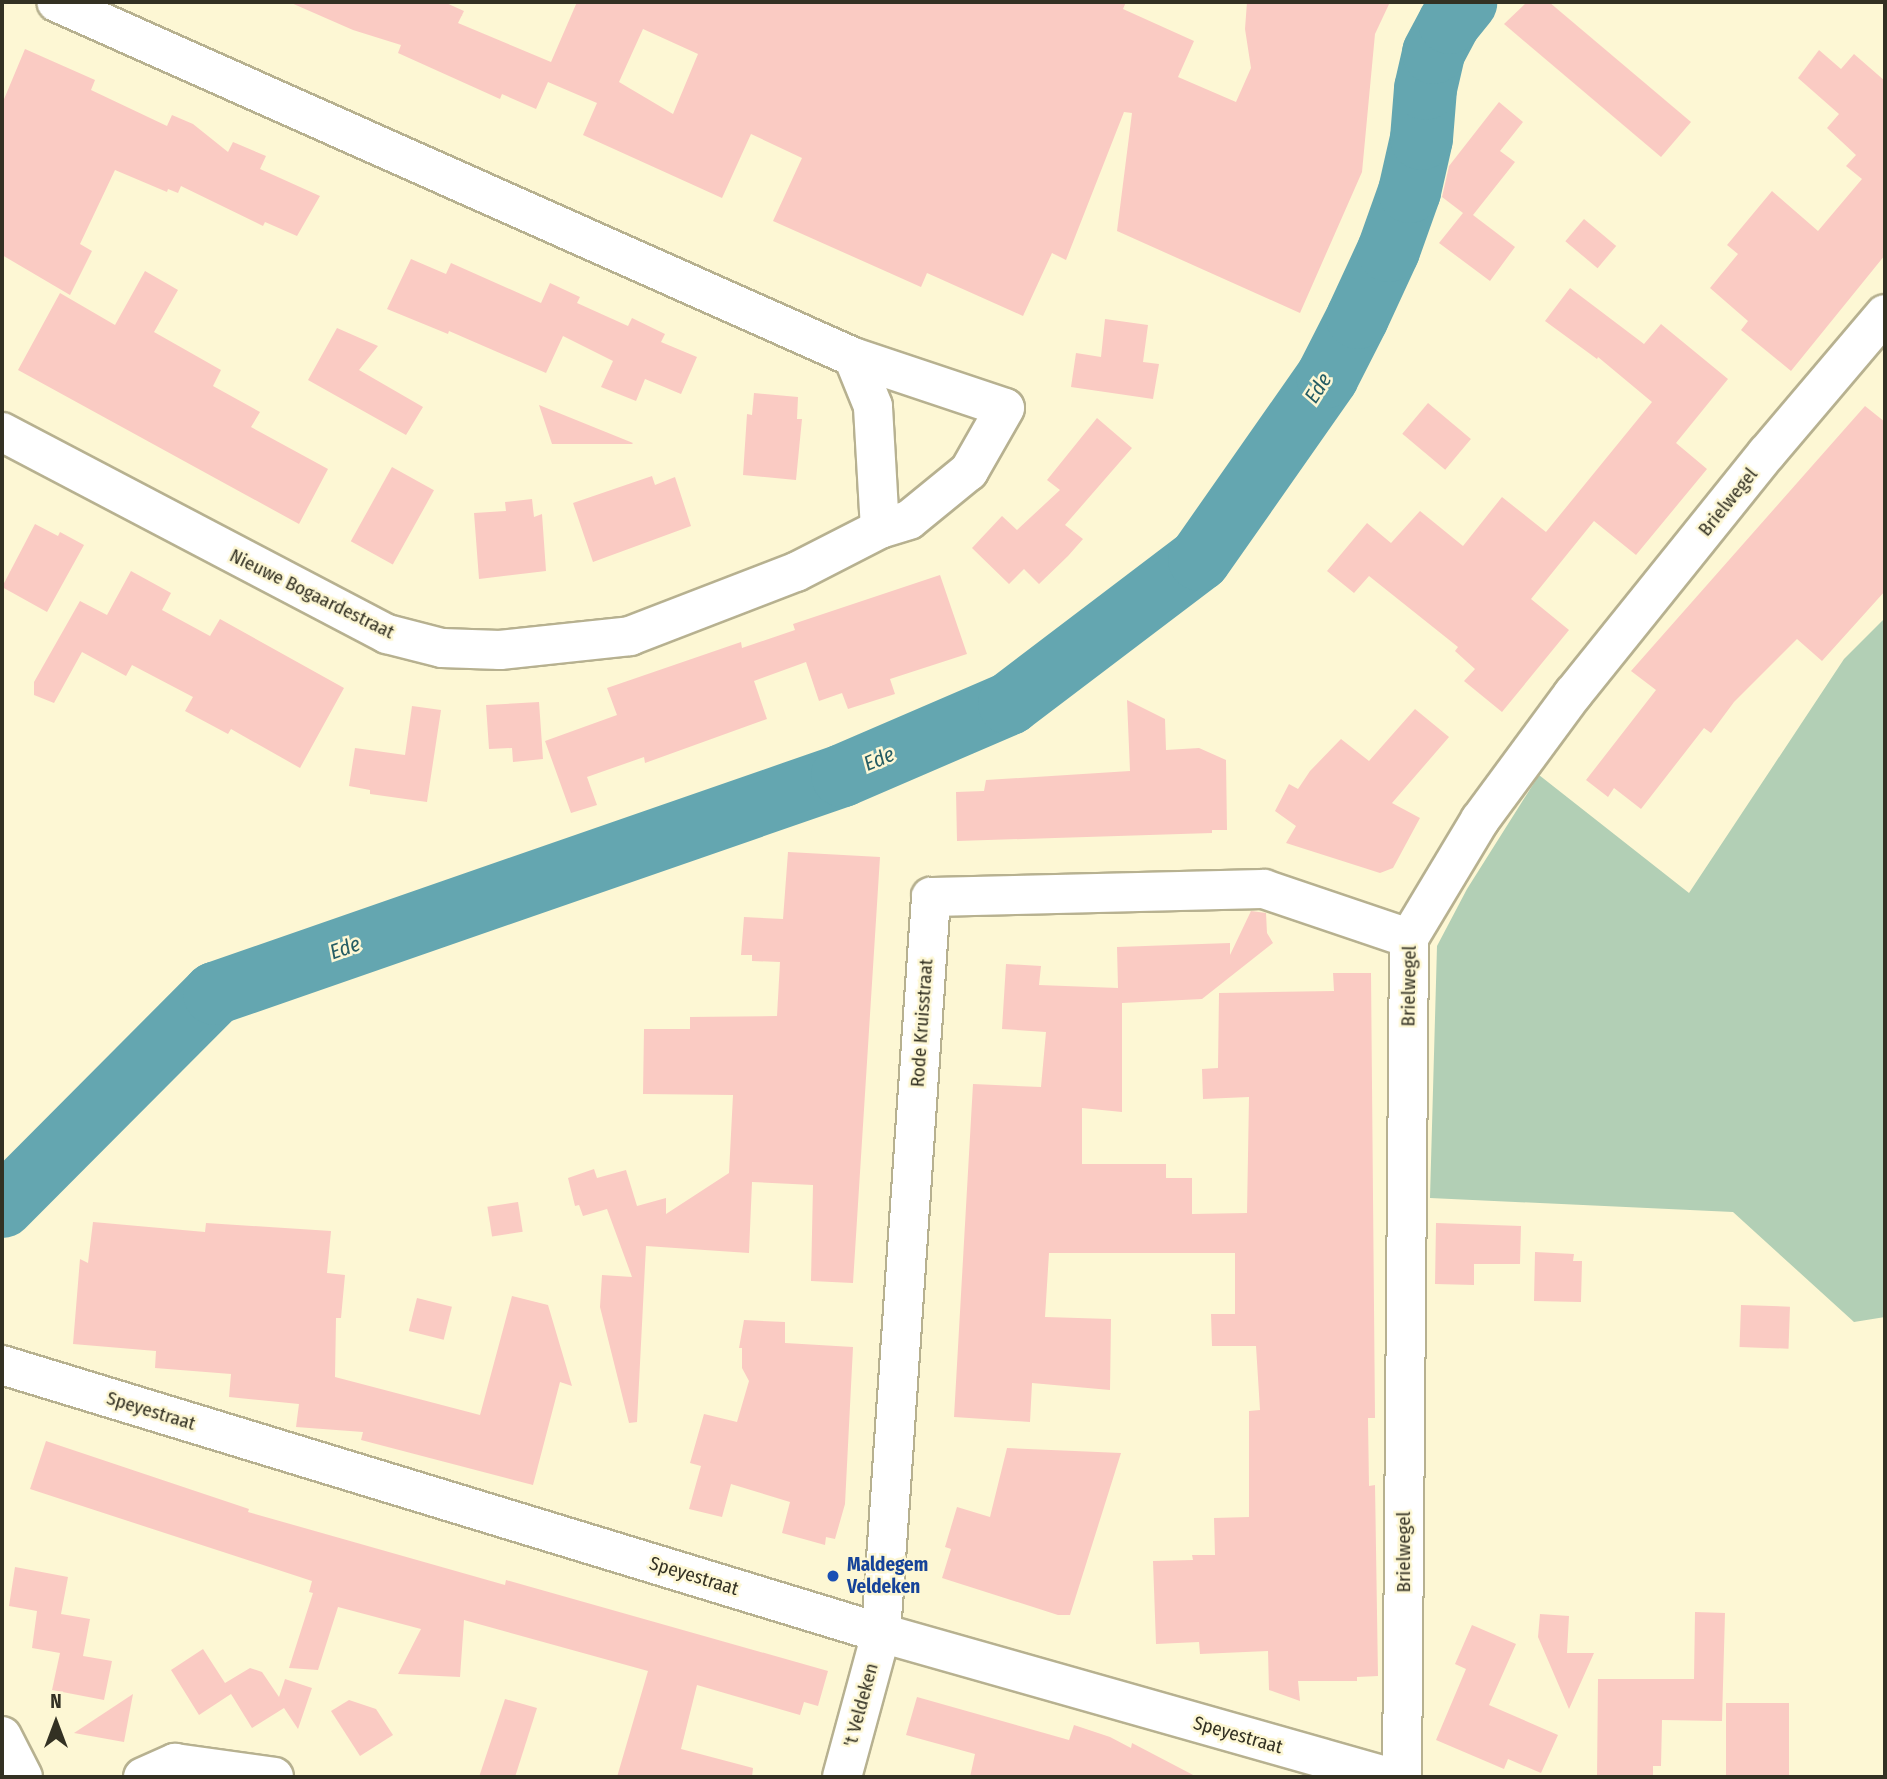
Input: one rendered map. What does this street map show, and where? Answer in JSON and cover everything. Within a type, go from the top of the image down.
[{"type":"street","name":"Nieuwe Bogaardestraat","points":[[2,432],[180,528],[387,634],[442,648],[500,650],[630,636],[796,572],[880,529],[909,520],[969,471],[1005,408],[853,357],[56,2]]},
{"type":"street","name":"Brielwegel","points":[[1402,1777],[1409,938],[1480,820],[1573,694],[1768,453],[1885,314]]},
{"type":"street","points":[[853,357],[873,406],[880,529]]},
{"type":"street","name":"Rode Kruisstraat","points":[[881,1633],[931,897],[1264,889],[1409,938]]},
{"type":"street","name":"Speyestraat","points":[[3,1370],[881,1633],[1389,1777]]},
{"type":"street","name":"'t Veldeken","points":[[842,1777],[881,1633]]},
{"type":"street","points":[[2,1736],[23,1777]]},
{"type":"street","points":[[143,1777],[175,1763],[274,1777]]},
{"type":"green space","points":[[1885,618],[1885,1317],[1854,1322],[1733,1212],[1430,1198],[1437,946],[1467,889],[1539,775],[1689,893],[1844,659]]},
{"type":"building","points":[[289,2],[444,2],[464,11],[458,23],[551,62],[577,2],[1126,2],[1123,9],[1194,41],[1178,77],[1236,102],[1251,68],[1245,29],[1247,2],[1390,2],[1375,34],[1362,172],[1300,313],[1117,231],[1132,113],[1124,112],[1066,260],[1052,253],[1023,316],[927,273],[921,287],[773,221],[802,158],[751,134],[722,198],[583,135],[597,103],[548,82],[536,109],[502,94],[500,99],[398,53],[401,45],[353,30]],"holes":[[[643,29],[698,54],[673,114],[619,82]]]},
{"type":"building","points":[[1527,2],[1549,2],[1691,122],[1661,157],[1504,24]]},
{"type":"building","points":[[25,49],[95,80],[91,90],[167,126],[172,115],[193,124],[228,152],[233,142],[266,156],[260,169],[320,196],[297,236],[265,222],[263,226],[181,186],[178,193],[168,189],[167,192],[115,170],[80,244],[92,251],[70,295],[2,255],[2,104]]},
{"type":"building","points":[[1819,50],[1841,69],[1854,54],[1885,81],[1885,255],[1791,371],[1741,330],[1748,321],[1710,288],[1738,254],[1727,245],[1772,191],[1818,231],[1862,179],[1846,166],[1856,155],[1827,128],[1839,114],[1798,78]]},
{"type":"building","points":[[1499,102],[1523,122],[1500,151],[1515,162],[1473,215],[1515,247],[1490,281],[1439,243],[1463,213],[1442,197],[1449,166]]},
{"type":"building","points":[[1584,219],[1616,246],[1598,268],[1565,241]]},
{"type":"building","points":[[411,259],[446,274],[451,263],[541,303],[550,283],[580,297],[577,303],[628,326],[632,318],[665,334],[661,342],[697,357],[681,394],[645,379],[636,401],[601,387],[613,361],[563,336],[546,373],[449,331],[448,334],[387,309]]},
{"type":"building","points":[[145,271],[178,290],[154,332],[221,370],[213,386],[260,412],[251,427],[328,469],[299,524],[18,370],[60,293],[115,325]]},
{"type":"building","points":[[1570,288],[1644,344],[1661,324],[1728,379],[1676,443],[1707,469],[1636,555],[1594,521],[1531,599],[1569,630],[1502,712],[1464,681],[1475,669],[1455,651],[1458,647],[1369,576],[1354,593],[1327,571],[1367,523],[1391,543],[1420,511],[1463,546],[1502,497],[1546,532],[1652,402],[1598,357],[1597,359],[1545,321]]},
{"type":"building","points":[[1105,319],[1148,325],[1143,362],[1159,364],[1153,399],[1071,387],[1076,353],[1101,357]]},
{"type":"building","points":[[337,328],[378,346],[359,370],[423,407],[406,435],[308,380]]},
{"type":"building","points":[[754,393],[798,397],[797,419],[802,419],[796,480],[743,475],[747,414],[752,415]]},
{"type":"building","points":[[1428,403],[1471,439],[1445,470],[1402,434]]},
{"type":"building","points":[[539,405],[633,443],[552,444]]},
{"type":"building","points":[[1865,406],[1885,422],[1885,591],[1822,661],[1797,639],[1734,702],[1711,733],[1704,728],[1641,809],[1614,788],[1608,797],[1586,780],[1656,690],[1631,671]]},
{"type":"building","points":[[1097,418],[1132,448],[1065,525],[1083,539],[1068,556],[1039,584],[1024,569],[1009,584],[972,548],[1002,516],[1017,530],[1060,490],[1047,480]]},
{"type":"building","points":[[392,467],[434,490],[393,565],[351,541]]},
{"type":"building","points":[[652,476],[655,485],[675,477],[691,526],[593,562],[573,503]]},
{"type":"building","points":[[532,499],[534,517],[542,514],[546,571],[479,579],[474,513],[506,511],[505,502]]},
{"type":"building","points":[[35,524],[58,536],[60,532],[84,545],[47,612],[2,587]]},
{"type":"building","points":[[131,571],[171,593],[162,610],[210,636],[220,619],[344,688],[300,768],[231,729],[228,734],[185,711],[193,697],[132,665],[126,676],[82,652],[54,703],[34,695],[34,682],[80,601],[107,615]]},
{"type":"building","points":[[940,575],[967,654],[890,679],[895,694],[848,709],[842,693],[819,701],[806,662],[754,681],[767,719],[645,763],[644,757],[587,777],[597,805],[571,813],[545,741],[617,715],[607,688],[741,642],[742,648],[795,630],[793,624]]},
{"type":"building","points":[[1127,700],[1165,719],[1166,750],[1199,748],[1226,760],[1227,830],[1212,830],[1212,833],[957,841],[956,792],[984,791],[986,780],[1130,771]]},
{"type":"building","points":[[539,702],[543,759],[513,762],[512,748],[489,749],[486,705]]},
{"type":"building","points":[[412,706],[441,710],[427,802],[370,794],[370,790],[349,786],[355,748],[405,755]]},
{"type":"building","points":[[1415,709],[1449,737],[1392,803],[1420,818],[1393,868],[1380,873],[1286,843],[1296,826],[1275,811],[1289,784],[1298,789],[1310,771],[1341,739],[1369,761]]},
{"type":"building","points":[[788,852],[880,857],[853,1283],[811,1281],[813,1185],[752,1182],[749,1253],[646,1246],[637,1422],[629,1423],[600,1307],[602,1275],[632,1277],[607,1209],[583,1216],[579,1205],[575,1206],[568,1178],[594,1169],[597,1178],[626,1170],[637,1206],[666,1198],[666,1214],[729,1173],[733,1095],[643,1094],[644,1029],[690,1029],[690,1017],[777,1016],[780,962],[752,961],[752,955],[741,955],[744,917],[783,919]]},
{"type":"building","points":[[1251,911],[1266,913],[1267,933],[1273,943],[1202,999],[1122,1003],[1122,1112],[1082,1108],[1082,1164],[1166,1164],[1166,1178],[1192,1178],[1192,1214],[1247,1213],[1249,1097],[1203,1099],[1202,1069],[1218,1068],[1219,993],[1334,991],[1333,973],[1371,973],[1375,1418],[1368,1418],[1369,1486],[1375,1485],[1378,1676],[1357,1677],[1357,1681],[1298,1681],[1300,1701],[1269,1690],[1268,1651],[1200,1654],[1199,1642],[1156,1644],[1153,1561],[1193,1560],[1192,1555],[1215,1555],[1214,1518],[1249,1517],[1249,1411],[1260,1410],[1256,1346],[1212,1346],[1211,1314],[1235,1314],[1235,1253],[1049,1253],[1045,1317],[1111,1319],[1110,1390],[1032,1383],[1030,1422],[954,1417],[973,1084],[1041,1087],[1046,1032],[1002,1029],[1006,964],[1041,966],[1039,985],[1118,988],[1117,947],[1230,943],[1230,955]]},
{"type":"building","points":[[518,1202],[523,1232],[492,1236],[487,1207]]},
{"type":"building","points":[[93,1222],[205,1232],[206,1223],[331,1231],[327,1273],[345,1275],[341,1318],[336,1318],[335,1377],[480,1415],[512,1296],[548,1305],[572,1386],[560,1382],[533,1485],[361,1440],[363,1432],[296,1427],[299,1404],[229,1397],[231,1374],[155,1368],[156,1351],[73,1344],[80,1259],[88,1263]]},
{"type":"building","points":[[1436,1223],[1521,1226],[1520,1264],[1474,1264],[1474,1285],[1435,1284]]},
{"type":"building","points":[[1535,1252],[1574,1254],[1573,1261],[1582,1261],[1581,1302],[1534,1301]]},
{"type":"building","points":[[417,1298],[452,1307],[444,1340],[409,1331]]},
{"type":"building","points":[[1741,1305],[1790,1307],[1789,1349],[1740,1347]]},
{"type":"building","points":[[744,1320],[785,1322],[785,1343],[853,1347],[845,1504],[835,1539],[826,1537],[825,1545],[782,1533],[790,1502],[731,1484],[722,1517],[689,1509],[701,1466],[690,1463],[704,1414],[737,1422],[749,1381],[742,1368],[742,1348],[739,1348]]},
{"type":"building","points":[[46,1441],[249,1509],[248,1512],[505,1585],[506,1580],[828,1671],[818,1706],[804,1702],[800,1715],[697,1685],[681,1749],[753,1768],[752,1777],[617,1777],[648,1671],[464,1620],[460,1677],[398,1674],[421,1629],[338,1607],[318,1670],[289,1668],[313,1593],[309,1592],[312,1581],[30,1489]]},
{"type":"building","points":[[1007,1448],[1121,1453],[1070,1615],[1058,1615],[942,1578],[951,1549],[945,1547],[957,1507],[990,1517]]},
{"type":"building","points":[[15,1567],[68,1577],[61,1614],[90,1619],[83,1656],[112,1661],[104,1700],[52,1690],[60,1653],[32,1648],[37,1611],[9,1606]]},
{"type":"building","points":[[1695,1612],[1725,1613],[1722,1721],[1662,1720],[1661,1766],[1653,1766],[1653,1777],[1597,1777],[1598,1679],[1694,1679]]},
{"type":"building","points":[[1540,1614],[1569,1616],[1567,1653],[1594,1653],[1569,1709],[1538,1637]]},
{"type":"building","points":[[1472,1625],[1516,1644],[1489,1705],[1558,1735],[1541,1773],[1508,1759],[1504,1769],[1436,1740],[1466,1669],[1455,1664]]},
{"type":"building","points":[[203,1649],[225,1683],[250,1668],[262,1672],[279,1697],[285,1679],[312,1688],[298,1729],[284,1708],[252,1728],[231,1694],[199,1715],[171,1670]]},
{"type":"building","points":[[133,1694],[124,1742],[74,1733]]},
{"type":"building","points":[[917,1697],[1069,1740],[1074,1725],[1110,1737],[1131,1748],[1132,1743],[1197,1777],[970,1777],[975,1754],[906,1735]]},
{"type":"building","points":[[505,1699],[537,1708],[515,1777],[479,1777]]},
{"type":"building","points":[[349,1700],[376,1709],[393,1735],[360,1756],[331,1711]]},
{"type":"building","points":[[1726,1703],[1789,1703],[1789,1777],[1726,1777]]},
{"type":"waterway","name":"Ede","points":[[2,1206],[214,993],[842,775],[1009,703],[1199,559],[1327,376],[1357,317],[1388,250],[1409,191],[1421,138],[1425,88],[1433,52],[1449,22],[1465,2]]},
{"type":"place","name":"Maldegem Veldeken","points":[[833,1576]]}]
